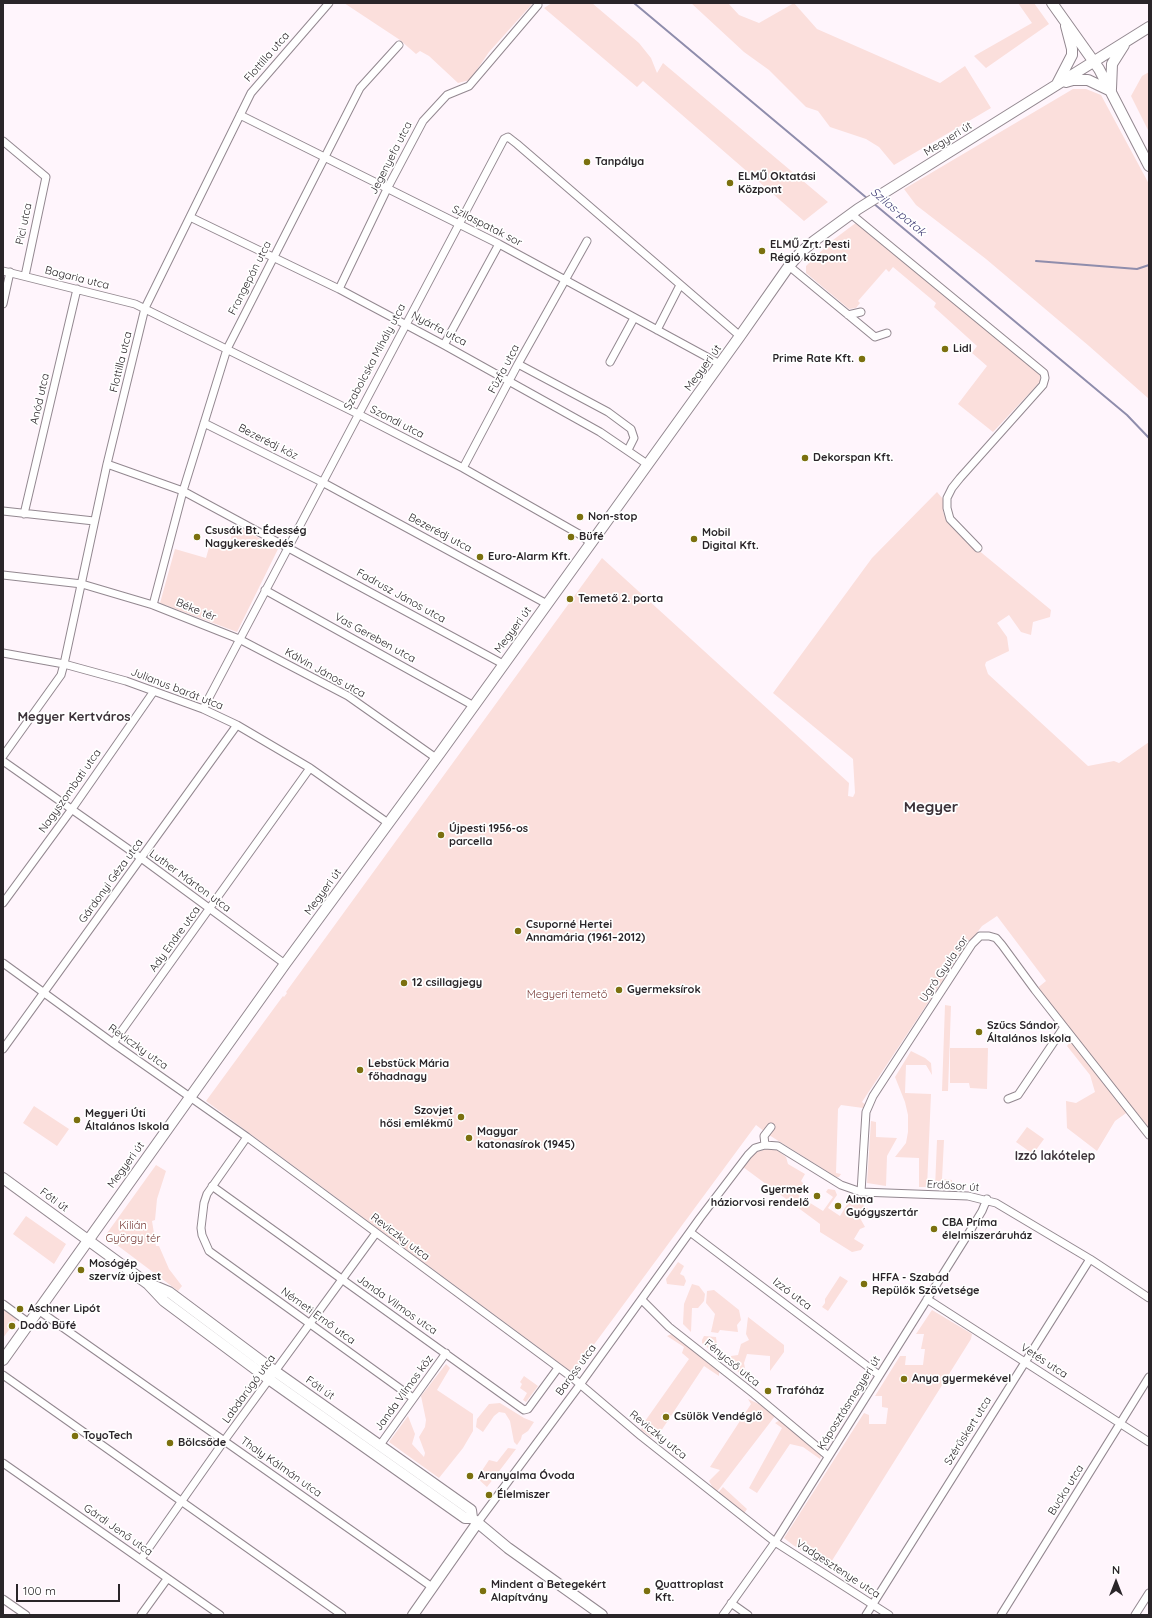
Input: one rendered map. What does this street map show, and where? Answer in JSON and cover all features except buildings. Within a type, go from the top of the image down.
[{"type":"main road","points":[[1052,3],[1094,62],[1111,91],[1149,166]]},
{"type":"main road","points":[[1056,86],[1072,55],[1072,49],[1064,19]]},
{"type":"main road","name":"Megyeri út","points":[[3,1360],[285,964],[474,706],[789,266],[801,252],[814,241],[880,195],[1149,27]]},
{"type":"main road","points":[[1111,91],[1112,64],[1124,45],[1132,38]]},
{"type":"main road","points":[[1056,86],[1073,80],[1083,79],[1094,82],[1111,91]]},
{"type":"main road","name":"Fóti út","points":[[3,1178],[148,1284],[164,1301],[273,1376],[380,1445],[471,1510],[475,1520],[508,1548],[602,1615]]},
{"type":"main road","name":"Fóti út","points":[[273,1376],[465,1518],[475,1520]]},
{"type":"main road","name":"Baross utca","points":[[413,1615],[475,1520]]},
{"type":"street","name":"Flottilla utca","points":[[3,756],[61,675],[107,464],[145,308],[251,93],[329,3]]},
{"type":"street","name":"Jegenyefa utca","points":[[339,289],[422,121],[447,95],[469,86],[538,5]]},
{"type":"street","name":"Frangepán utca","points":[[153,605],[183,491],[227,349],[324,156],[360,88],[399,45]]},
{"type":"street","name":"Szilaspatak sor","points":[[240,115],[498,244],[720,364]]},
{"type":"street","name":"Szabolcska Mihály utca","points":[[265,590],[504,139],[508,137],[680,285]]},
{"type":"street","name":"Pici utca","points":[[3,141],[46,177],[24,276]]},
{"type":"street","points":[[855,212],[1037,366],[1045,375],[1045,382],[1043,385],[960,478],[952,488],[947,498],[947,508],[950,519],[978,548]]},
{"type":"street","name":"Nyárfa utca","points":[[190,217],[339,289],[406,324],[600,432],[648,464]]},
{"type":"street","name":"Fűzfa utca","points":[[463,468],[518,364],[587,242]]},
{"type":"street","points":[[444,345],[498,244]]},
{"type":"street","points":[[789,266],[875,337],[887,333]]},
{"type":"street","points":[[3,304],[6,271]]},
{"type":"street","name":"Bagaria utca","points":[[6,271],[135,304],[145,308]]},
{"type":"street","points":[[657,330],[680,285],[740,336]]},
{"type":"street","name":"Anód utca","points":[[24,514],[77,289]]},
{"type":"street","name":"Szondi utca","points":[[145,308],[463,468],[579,534],[591,543]]},
{"type":"street","points":[[848,315],[861,312]]},
{"type":"street","points":[[610,362],[634,318]]},
{"type":"street","points":[[518,364],[608,412],[631,429],[634,438],[628,450]]},
{"type":"street","name":"Bezerédj köz","points":[[204,423],[322,482]]},
{"type":"street","points":[[107,464],[183,491],[288,547]]},
{"type":"street","name":"Bezerédj utca","points":[[322,482],[547,604]]},
{"type":"street","points":[[3,511],[94,521]]},
{"type":"street","name":"Fadrusz János utca","points":[[288,547],[503,664]]},
{"type":"street","points":[[3,575],[82,584],[153,605]]},
{"type":"street","points":[[203,709],[265,590]]},
{"type":"street","name":"Vas Gereben utca","points":[[265,590],[459,696],[474,706]]},
{"type":"street","name":"Béke tér","points":[[153,605],[239,639]]},
{"type":"street","name":"Kálvin János utca","points":[[239,639],[348,696],[436,758]]},
{"type":"street","name":"Julianus barát utca","points":[[3,653],[64,664],[154,691],[203,709],[237,725],[310,768],[388,823]]},
{"type":"street","name":"Nagyszombati utca","points":[[3,903],[72,809],[154,691]]},
{"type":"street","name":"Gárdonyi Géza utca","points":[[3,1049],[237,725]]},
{"type":"street","name":"Luther Márton utca","points":[[3,761],[141,858],[285,964]]},
{"type":"street","name":"Ady Endre utca","points":[[113,1043],[310,768]]},
{"type":"street","name":"Ugró Gyula sor","points":[[861,1192],[866,1112],[873,1096],[972,944],[980,936],[996,938],[1149,1135]]},
{"type":"street","name":"Reviczky utca","points":[[3,963],[113,1043],[247,1137],[581,1384],[641,1436],[775,1542]]},
{"type":"street","points":[[1008,1099],[1018,1095],[1064,1027]]},
{"type":"street","points":[[765,1145],[764,1136],[771,1127]]},
{"type":"street","points":[[212,1186],[247,1137]]},
{"type":"street","name":"Erdősor út","points":[[765,1145],[778,1146],[841,1185],[861,1192],[968,1196],[987,1199],[1005,1207],[1090,1259],[1149,1298]]},
{"type":"street","name":"Baross utca","points":[[475,1520],[581,1384],[690,1232],[748,1155],[755,1148],[765,1145]]},
{"type":"street","name":"Németi Ernő utca","points":[[212,1186],[204,1203],[201,1220],[202,1235],[209,1251],[413,1398]]},
{"type":"street","name":"Janda Vilmos utca","points":[[212,1186],[526,1410],[558,1368]]},
{"type":"street","name":"Káposztásmegyeri út","points":[[723,1615],[775,1542],[982,1211],[987,1199]]},
{"type":"street","name":"Izzó utca","points":[[690,1232],[879,1375]]},
{"type":"street","name":"Labdarúgó utca","points":[[141,1559],[224,1441],[273,1376],[376,1233]]},
{"type":"street","name":"Szérűskert utca","points":[[866,1615],[1090,1259]]},
{"type":"street","name":"Vetés utca","points":[[927,1299],[1149,1442]]},
{"type":"street","name":"Fénycső utca","points":[[642,1300],[669,1327],[754,1394],[828,1456]]},
{"type":"street","points":[[3,1304],[29,1323]]},
{"type":"street","name":"Thaly Kálmán utca","points":[[38,1310],[432,1587]]},
{"type":"street","name":"Janda Vilmos köz","points":[[380,1445],[446,1353]]},
{"type":"street","points":[[3,1375],[342,1615]]},
{"type":"street","name":"Bucka utca","points":[[1001,1615],[1149,1377]]},
{"type":"street","name":"Gárdi Jenő utca","points":[[3,1463],[220,1615]]},
{"type":"street","name":"Vadgesztenye utca","points":[[775,1542],[889,1615]]},
{"type":"street","points":[[141,1615],[167,1579]]},
{"type":"street","points":[[1135,1615],[1149,1593]]},
{"type":"street","points":[[3,1599],[26,1615]]},
{"type":"street","points":[[731,1603],[748,1615]]},
{"type":"green space","points":[[344,3],[533,3],[489,52],[470,80],[458,83],[429,56],[420,51],[416,54],[400,40]]},
{"type":"green space","points":[[552,3],[592,3],[639,43],[651,58],[657,73],[663,63],[828,202],[804,221],[643,81],[637,87],[544,8]]},
{"type":"green space","points":[[691,3],[728,3],[739,15],[759,23],[794,3],[817,29],[940,83],[965,66],[991,108],[894,165],[879,147],[866,139],[830,127],[818,111],[806,107],[769,70],[744,52]]},
{"type":"green space","points":[[1018,3],[1034,3],[1049,24],[986,68],[974,56],[1032,23]]},
{"type":"green space","points":[[1149,72],[1149,132],[1131,96],[1142,76]]},
{"type":"green space","points":[[1073,89],[1086,89],[1101,95],[1149,184],[1149,399],[986,259],[916,205],[904,189]]},
{"type":"green space","points":[[857,222],[1040,373],[1040,382],[993,432],[958,404],[987,366],[972,353],[977,346],[934,307],[936,303],[893,267],[889,272],[886,269],[858,301],[860,303],[856,308],[849,309],[806,273],[806,266],[813,259],[833,240]]},
{"type":"green space","name":"Megyeri temető","points":[[937,492],[943,499],[943,512],[950,525],[960,535],[1051,610],[1050,617],[1033,622],[1031,635],[1021,632],[1009,615],[997,623],[1007,637],[1009,651],[986,662],[985,665],[988,674],[1088,766],[1114,761],[1119,763],[1149,742],[1149,1128],[1129,1111],[1115,1121],[1097,1151],[1067,1128],[1066,1101],[1076,1103],[1095,1092],[1090,1075],[1067,1046],[1073,1038],[1035,990],[1046,981],[997,916],[982,926],[957,959],[862,1102],[866,1105],[863,1108],[841,1105],[838,1109],[836,1173],[841,1174],[839,1177],[836,1177],[769,1135],[756,1125],[573,1373],[206,1101],[283,996],[284,997],[287,993],[286,992],[602,558],[849,783],[848,796],[853,797],[855,793],[853,759],[773,693],[872,558]]},
{"type":"green space","points":[[243,529],[278,549],[237,632],[160,603],[175,549],[206,558],[210,544],[228,549],[233,530],[240,533]]},
{"type":"green space","points":[[945,1005],[951,1006],[948,1091],[942,1091]]},
{"type":"green space","points":[[950,1048],[988,1048],[987,1089],[970,1088],[969,1083],[950,1083]]},
{"type":"green space","points":[[911,1051],[925,1058],[931,1063],[932,1075],[926,1065],[906,1065],[905,1093],[931,1094],[927,1187],[919,1187],[919,1158],[895,1157],[906,1143],[908,1132],[908,1115],[905,1102],[895,1077]]},
{"type":"green space","points":[[34,1106],[69,1129],[57,1146],[23,1123]]},
{"type":"green space","points":[[871,1121],[876,1122],[876,1137],[897,1138],[887,1156],[886,1186],[867,1183]]},
{"type":"green space","points":[[1027,1127],[1044,1139],[1033,1154],[1016,1142]]},
{"type":"green space","points":[[937,1140],[944,1140],[942,1179],[952,1180],[951,1188],[935,1188]]},
{"type":"green space","points":[[769,1148],[777,1150],[786,1157],[788,1164],[805,1174],[801,1181],[805,1185],[799,1196],[823,1211],[833,1197],[826,1192],[828,1189],[835,1190],[837,1195],[828,1208],[840,1216],[851,1198],[856,1199],[861,1196],[867,1198],[863,1205],[880,1218],[863,1214],[860,1218],[865,1227],[860,1229],[854,1239],[864,1245],[861,1250],[852,1252],[820,1232],[820,1224],[743,1167],[754,1153]]},
{"type":"green space","name":"Kilián György tér","points":[[156,1165],[166,1171],[157,1199],[155,1220],[152,1221],[156,1246],[159,1246],[169,1269],[182,1286],[178,1291],[105,1236]]},
{"type":"green space","points":[[26,1216],[66,1244],[54,1264],[13,1234]]},
{"type":"green space","points":[[678,1262],[684,1266],[680,1274],[684,1276],[686,1281],[684,1286],[667,1284],[666,1279]]},
{"type":"green space","points":[[840,1276],[848,1281],[828,1311],[822,1307],[825,1303],[825,1299]]},
{"type":"green space","points":[[692,1284],[699,1286],[705,1294],[704,1301],[698,1308],[692,1308],[691,1332],[683,1324],[684,1304]]},
{"type":"green space","points":[[714,1290],[739,1310],[741,1320],[737,1325],[738,1332],[720,1330],[718,1333],[711,1332],[715,1314],[706,1303],[707,1291]]},
{"type":"green space","points":[[3,1309],[17,1319],[3,1338]]},
{"type":"green space","points":[[932,1310],[972,1334],[971,1339],[828,1567],[784,1538],[864,1413],[869,1415],[869,1424],[886,1424],[888,1408],[882,1407],[882,1396],[875,1396],[900,1356],[906,1356],[905,1365],[923,1365],[925,1349],[921,1349],[924,1334],[916,1334]]},
{"type":"green space","points":[[748,1317],[784,1345],[784,1352],[770,1371],[770,1356],[747,1354],[744,1363],[747,1379],[730,1365],[731,1356],[738,1355],[741,1344],[749,1340],[746,1334]]},
{"type":"green space","points":[[674,1333],[719,1369],[719,1376],[704,1366],[661,1431],[651,1437],[641,1430],[643,1424],[689,1359],[682,1353],[684,1347],[667,1336]]},
{"type":"green space","points":[[704,1336],[716,1337],[718,1354],[714,1353],[702,1343]]},
{"type":"green space","points":[[446,1364],[450,1368],[437,1390],[473,1414],[473,1431],[463,1448],[439,1478],[389,1442],[408,1416],[415,1434],[412,1444],[424,1457],[425,1453],[419,1437],[425,1427],[426,1420],[421,1396]]},
{"type":"green space","points":[[524,1376],[538,1386],[526,1402],[523,1400],[527,1393],[520,1388],[522,1384],[520,1382]]},
{"type":"green space","points":[[748,1399],[759,1404],[775,1416],[716,1493],[709,1481],[720,1470],[710,1467],[751,1404]]},
{"type":"green space","points":[[500,1403],[524,1418],[534,1422],[528,1431],[522,1435],[517,1445],[514,1442],[510,1421],[505,1413],[499,1412],[494,1416],[483,1432],[476,1427],[477,1419],[489,1404]]},
{"type":"green space","points":[[780,1420],[822,1453],[820,1459],[803,1447],[790,1444],[757,1493],[749,1488],[782,1428],[775,1423]]},
{"type":"green space","points":[[508,1448],[516,1449],[487,1487],[477,1478],[489,1460],[497,1462]]},
{"type":"green space","points":[[723,1487],[747,1509],[743,1515],[717,1494]]},
{"type":"waterway","name":"Szilas-patak","points":[[634,3],[868,199]]},
{"type":"waterway","name":"Szilas-patak","points":[[873,203],[1127,415],[1149,438]]},
{"type":"waterway","points":[[1036,261],[1137,269],[1149,265]]},
{"type":"place","name":"Tanpálya","points":[[587,162]]},
{"type":"place","name":"ELMŰ Oktatási Központ","points":[[730,183]]},
{"type":"place","name":"ELMŰ Zrt. Pesti Régió központ","points":[[762,251]]},
{"type":"place","name":"Lidl","points":[[945,349]]},
{"type":"place","name":"Prime Rate Kft.","points":[[862,359]]},
{"type":"place","name":"Dekorspan Kft.","points":[[805,458]]},
{"type":"place","name":"Non-stop","points":[[580,517]]},
{"type":"place","name":"Csusák Bt. Édesség Nagykereskedés","points":[[197,537]]},
{"type":"place","name":"Büfé","points":[[571,537]]},
{"type":"place","name":"Mobil Digital Kft.","points":[[694,539]]},
{"type":"place","name":"Euro-Alarm Kft.","points":[[480,557]]},
{"type":"place","name":"Temető 2. porta","points":[[570,599]]},
{"type":"place","name":"Újpesti 1956-os parcella","points":[[441,835]]},
{"type":"place","name":"Csuporné Hertei Annamária (1961–2012)","points":[[518,931]]},
{"type":"place","name":"12 csillagjegy","points":[[404,983]]},
{"type":"place","name":"Gyermeksírok","points":[[619,990]]},
{"type":"place","name":"Szűcs Sándor Általános Iskola","points":[[979,1032]]},
{"type":"place","name":"Lebstück Mária főhadnagy","points":[[360,1070]]},
{"type":"place","name":"Szovjet hősi emlékmű","points":[[461,1117]]},
{"type":"place","name":"Megyeri Úti Általános Iskola","points":[[77,1120]]},
{"type":"place","name":"Magyar katonasírok (1945)","points":[[469,1138]]},
{"type":"place","name":"Gyermek háziorvosi rendelő","points":[[817,1196]]},
{"type":"place","name":"Alma Gyógyszertár","points":[[838,1206]]},
{"type":"place","name":"CBA Príma élelmiszeráruház","points":[[934,1229]]},
{"type":"place","name":"Mosógép szervíz újpest","points":[[81,1270]]},
{"type":"place","name":"HFFA - Szabad Repülők Szövetsége","points":[[864,1284]]},
{"type":"place","name":"Aschner Lipót","points":[[20,1309]]},
{"type":"place","name":"Dodó Büfé","points":[[12,1326]]},
{"type":"place","name":"Anya gyermekével","points":[[904,1379]]},
{"type":"place","name":"Trafóház","points":[[768,1391]]},
{"type":"place","name":"Csülök Vendéglő","points":[[666,1417]]},
{"type":"place","name":"ToyoTech","points":[[75,1436]]},
{"type":"place","name":"Bölcsőde","points":[[170,1443]]},
{"type":"place","name":"Aranyalma Óvoda","points":[[470,1476]]},
{"type":"place","name":"Élelmiszer","points":[[489,1495]]},
{"type":"place","name":"Mindent a Betegekért Alapítvány","points":[[483,1591]]},
{"type":"place","name":"Quattroplast Kft.","points":[[647,1591]]},
{"type":"district","name":"Megyer Kertváros","points":[[74,717]]},
{"type":"district","name":"Megyer","points":[[931,807]]},
{"type":"district","name":"Izzó lakótelep","points":[[1055,1156]]}]
